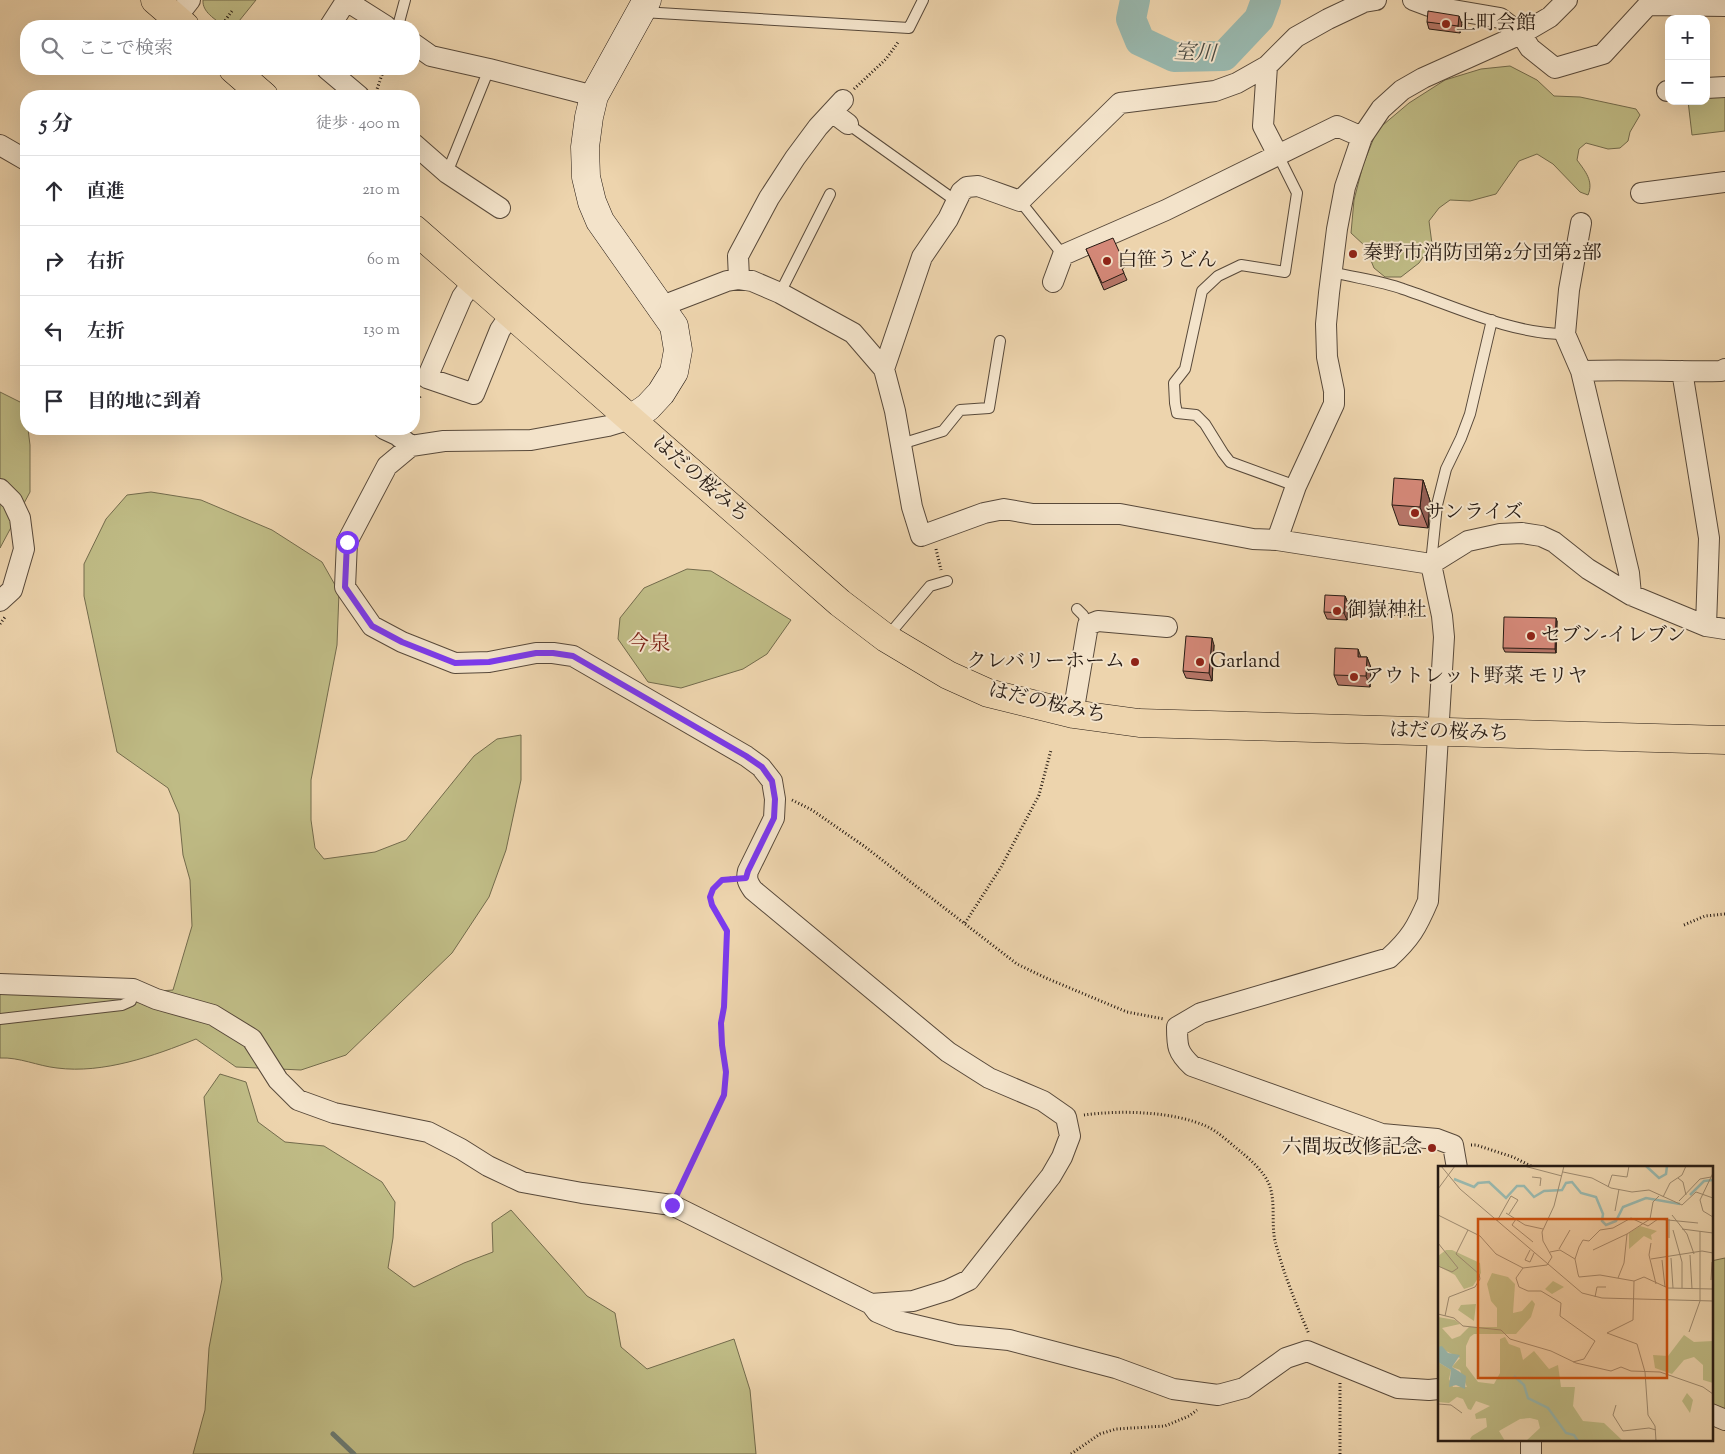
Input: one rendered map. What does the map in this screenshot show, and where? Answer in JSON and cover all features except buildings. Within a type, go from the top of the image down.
[{"type":"main road","points":[[155,0],[184,15]]},
{"type":"main road","points":[[240,75],[257,90]]},
{"type":"main road","name":"はだの桜みち","points":[[420,234],[840,602],[886,638],[948,675],[988,693],[1073,714],[1139,723],[1725,740]]},
{"type":"street","points":[[333,20],[345,0],[377,20]]},
{"type":"street","points":[[884,369],[922,257],[948,219],[961,192],[967,187],[978,186],[1020,201],[1120,103],[1215,91],[1237,83],[1267,66],[1296,37],[1364,2],[1376,0]]},
{"type":"street","points":[[1413,0],[1430,6],[1500,18],[1521,34],[1530,48],[1555,68],[1603,54],[1648,5],[1725,6]]},
{"type":"street","points":[[1277,540],[1296,486],[1334,404],[1334,391],[1327,357],[1327,316],[1336,229],[1345,187],[1362,137],[1382,109],[1402,90],[1423,78],[1521,34],[1550,17],[1567,0]]},
{"type":"street","points":[[644,6],[594,96],[585,147],[586,176],[592,202],[600,221],[662,306],[674,326],[678,350],[674,372],[655,400],[631,419],[608,426],[531,440],[444,441],[411,446],[387,466],[347,542],[345,587],[372,626],[402,642],[455,663],[489,662],[536,653],[573,656],[762,767],[772,781],[775,799],[774,818],[748,871],[746,878],[753,890],[948,1052],[989,1078],[1044,1101],[1066,1118],[1070,1136],[1062,1157],[1051,1176],[969,1280],[948,1290],[913,1301],[871,1304]]},
{"type":"street","points":[[420,48],[432,56],[594,96]]},
{"type":"street","points":[[1267,66],[1262,126],[1278,154]]},
{"type":"street","points":[[334,75],[352,90]]},
{"type":"street","points":[[1710,88],[1725,87]]},
{"type":"street","points":[[739,279],[738,256],[769,198],[818,127],[841,112]]},
{"type":"street","points":[[1053,282],[1063,255],[1166,210],[1337,126],[1362,137]]},
{"type":"street","points":[[0,145],[20,155]]},
{"type":"street","points":[[420,149],[447,173],[500,208]]},
{"type":"street","points":[[1641,193],[1725,182]]},
{"type":"street","points":[[1581,223],[1568,290],[1565,334],[1581,371],[1629,573],[1631,595]]},
{"type":"street","points":[[662,306],[727,281],[739,279],[752,280],[780,293],[853,334],[884,369],[901,444],[912,507],[921,536],[984,513],[1004,509],[1032,514],[1120,514],[1253,539],[1277,540],[1431,564],[1468,541],[1500,534],[1522,533],[1541,536],[1554,542],[1588,568],[1631,595],[1716,627],[1708,538],[1682,371]]},
{"type":"street","points":[[473,282],[462,297],[427,378],[474,394],[500,330],[511,314]]},
{"type":"street","points":[[1581,371],[1721,371],[1725,369]]},
{"type":"street","points":[[397,435],[411,446]]},
{"type":"street","points":[[0,489],[12,501],[20,518],[24,549],[12,590],[0,601]]},
{"type":"street","points":[[1431,564],[1442,616],[1444,637],[1428,901],[1418,925],[1405,943],[1390,958],[1201,1014],[1177,1027],[1177,1044],[1180,1055],[1192,1066],[1382,1134],[1437,1139],[1453,1145],[1457,1166]]},
{"type":"street","points":[[1073,714],[1082,617],[1098,622],[1167,627]]},
{"type":"street","points":[[0,984],[133,990],[156,999],[213,1015],[252,1038],[278,1080],[298,1100],[334,1113],[428,1132],[488,1166],[522,1182],[582,1193],[672,1205],[871,1304],[878,1312],[898,1321],[957,1336],[1009,1340],[1116,1368],[1173,1389],[1218,1395],[1244,1388],[1286,1358],[1307,1351],[1398,1388],[1438,1389]]},
{"type":"street","points":[[1712,1414],[1725,1420]]},
{"type":"lane","points":[[400,20],[405,0]]},
{"type":"lane","points":[[644,6],[909,28],[924,0]]},
{"type":"lane","points":[[447,173],[488,69]]},
{"type":"lane","points":[[841,112],[956,201]]},
{"type":"lane","points":[[1278,154],[1297,193],[1285,272],[1241,265],[1218,276],[1202,291],[1185,369],[1174,383],[1175,404],[1177,413],[1196,415],[1205,424],[1230,462],[1296,486]]},
{"type":"lane","points":[[780,293],[830,194]]},
{"type":"lane","points":[[1020,201],[1063,255]]},
{"type":"lane","points":[[1332,272],[1400,288],[1492,320],[1544,334],[1565,334]]},
{"type":"lane","points":[[1431,564],[1436,505],[1446,469],[1470,414],[1492,320]]},
{"type":"lane","points":[[901,444],[943,431],[960,410],[989,408],[1000,341]]},
{"type":"lane","points":[[886,638],[930,586],[946,581]]},
{"type":"lane","points":[[0,1019],[122,1005],[131,1001],[133,990]]},
{"type":"path","points":[[225,20],[232,11]]},
{"type":"path","points":[[861,83],[886,59],[909,28]]},
{"type":"path","points":[[376,90],[382,75]]},
{"type":"path","points":[[931,532],[946,581]]},
{"type":"path","points":[[1387,614],[1442,616]]},
{"type":"path","points":[[965,923],[1001,867],[1039,796],[1052,750]]},
{"type":"path","points":[[774,790],[820,816],[864,846],[1017,964],[1127,1012],[1154,1016],[1181,1024]]},
{"type":"path","points":[[672,1205],[724,1095],[726,1072],[721,1023],[727,931],[712,905],[710,897],[713,889],[722,880],[746,878]]},
{"type":"path","points":[[1684,925],[1705,916],[1725,914]]},
{"type":"path","points":[[1066,1118],[1102,1113],[1164,1115],[1191,1120],[1210,1128],[1248,1158],[1268,1182],[1275,1239],[1296,1304],[1318,1355]]},
{"type":"path","points":[[1453,1145],[1476,1145],[1513,1157],[1532,1166]]},
{"type":"path","points":[[1340,1454],[1341,1364]]},
{"type":"path","points":[[1071,1454],[1100,1434],[1116,1429],[1164,1426],[1188,1416],[1218,1395]]},
{"type":"shaded area","points":[[203,0],[256,0],[240,20],[216,20],[207,12]]},
{"type":"shaded area","points":[[1510,66],[1537,80],[1554,96],[1580,97],[1636,109],[1640,115],[1630,132],[1628,141],[1620,148],[1608,149],[1586,143],[1579,149],[1577,160],[1586,172],[1589,181],[1590,190],[1588,195],[1580,192],[1553,164],[1537,154],[1519,161],[1496,194],[1470,201],[1450,200],[1439,208],[1429,221],[1432,244],[1419,263],[1401,277],[1385,277],[1374,268],[1365,246],[1351,233],[1354,200],[1363,165],[1377,130],[1409,103],[1445,80],[1481,69]]},
{"type":"shaded area","points":[[1725,93],[1725,131],[1692,135],[1688,105],[1710,105],[1710,95]]},
{"type":"shaded area","points":[[0,392],[20,402],[20,435],[29,435],[30,445],[30,492],[0,548]]},
{"type":"shaded area","points":[[151,492],[201,500],[272,530],[322,562],[339,592],[337,645],[311,780],[311,820],[315,848],[324,859],[375,852],[406,840],[474,756],[497,739],[521,735],[521,780],[506,850],[489,897],[452,953],[346,1055],[301,1070],[236,1067],[196,1039],[146,1057],[110,1066],[92,1068],[57,1068],[0,1058],[0,980],[94,996],[173,990],[192,926],[190,880],[183,855],[179,814],[168,788],[117,752],[84,596],[84,564],[106,519],[127,495]]},
{"type":"shaded area","points":[[687,569],[711,571],[791,620],[767,654],[743,669],[681,688],[648,682],[618,639],[620,618],[644,588]]},
{"type":"shaded area","points":[[220,1074],[246,1082],[258,1122],[285,1142],[324,1146],[382,1182],[395,1202],[393,1238],[388,1268],[414,1287],[464,1263],[493,1252],[492,1223],[511,1210],[587,1296],[615,1313],[621,1347],[647,1369],[734,1339],[750,1390],[756,1454],[193,1454],[205,1410],[209,1348],[222,1279],[204,1097]]},
{"type":"shaded area","points":[[1725,1258],[1725,1417],[1712,1413],[1712,1261]]},
{"type":"waterway","name":"室川","points":[[1135,0],[1131,19],[1140,41],[1174,57],[1224,56],[1259,19],[1266,0]]},
{"type":"waterway","points":[[333,1434],[354,1454]]},
{"type":"place","name":"上町会館","points":[[1446,24]]},
{"type":"place","name":"秦野市消防団第2分団第2部","points":[[1353,254]]},
{"type":"place","name":"白笹うどん","points":[[1107,261]]},
{"type":"place","name":"サンライズ","points":[[1415,513]]},
{"type":"place","name":"御嶽神社","points":[[1337,611]]},
{"type":"place","name":"セブン-イレブン","points":[[1531,636]]},
{"type":"place","name":"クレバリーホーム","points":[[1135,662]]},
{"type":"place","name":"Garland","points":[[1200,662]]},
{"type":"place","name":"アウトレット野菜 モリヤ","points":[[1354,677]]},
{"type":"place","name":"六間坂改修記念","points":[[1432,1148]]},
{"type":"district","name":"今泉","points":[[649,645]]},
{"type":"route","points":[[347,542],[345,587],[372,626],[402,642],[455,663],[475,664],[536,653],[573,656],[746,756],[762,767],[772,781],[775,799],[774,818],[746,878],[722,880],[713,889],[710,897],[712,905],[727,931],[724,1007],[721,1023],[726,1072],[724,1095],[672,1205]]}]
